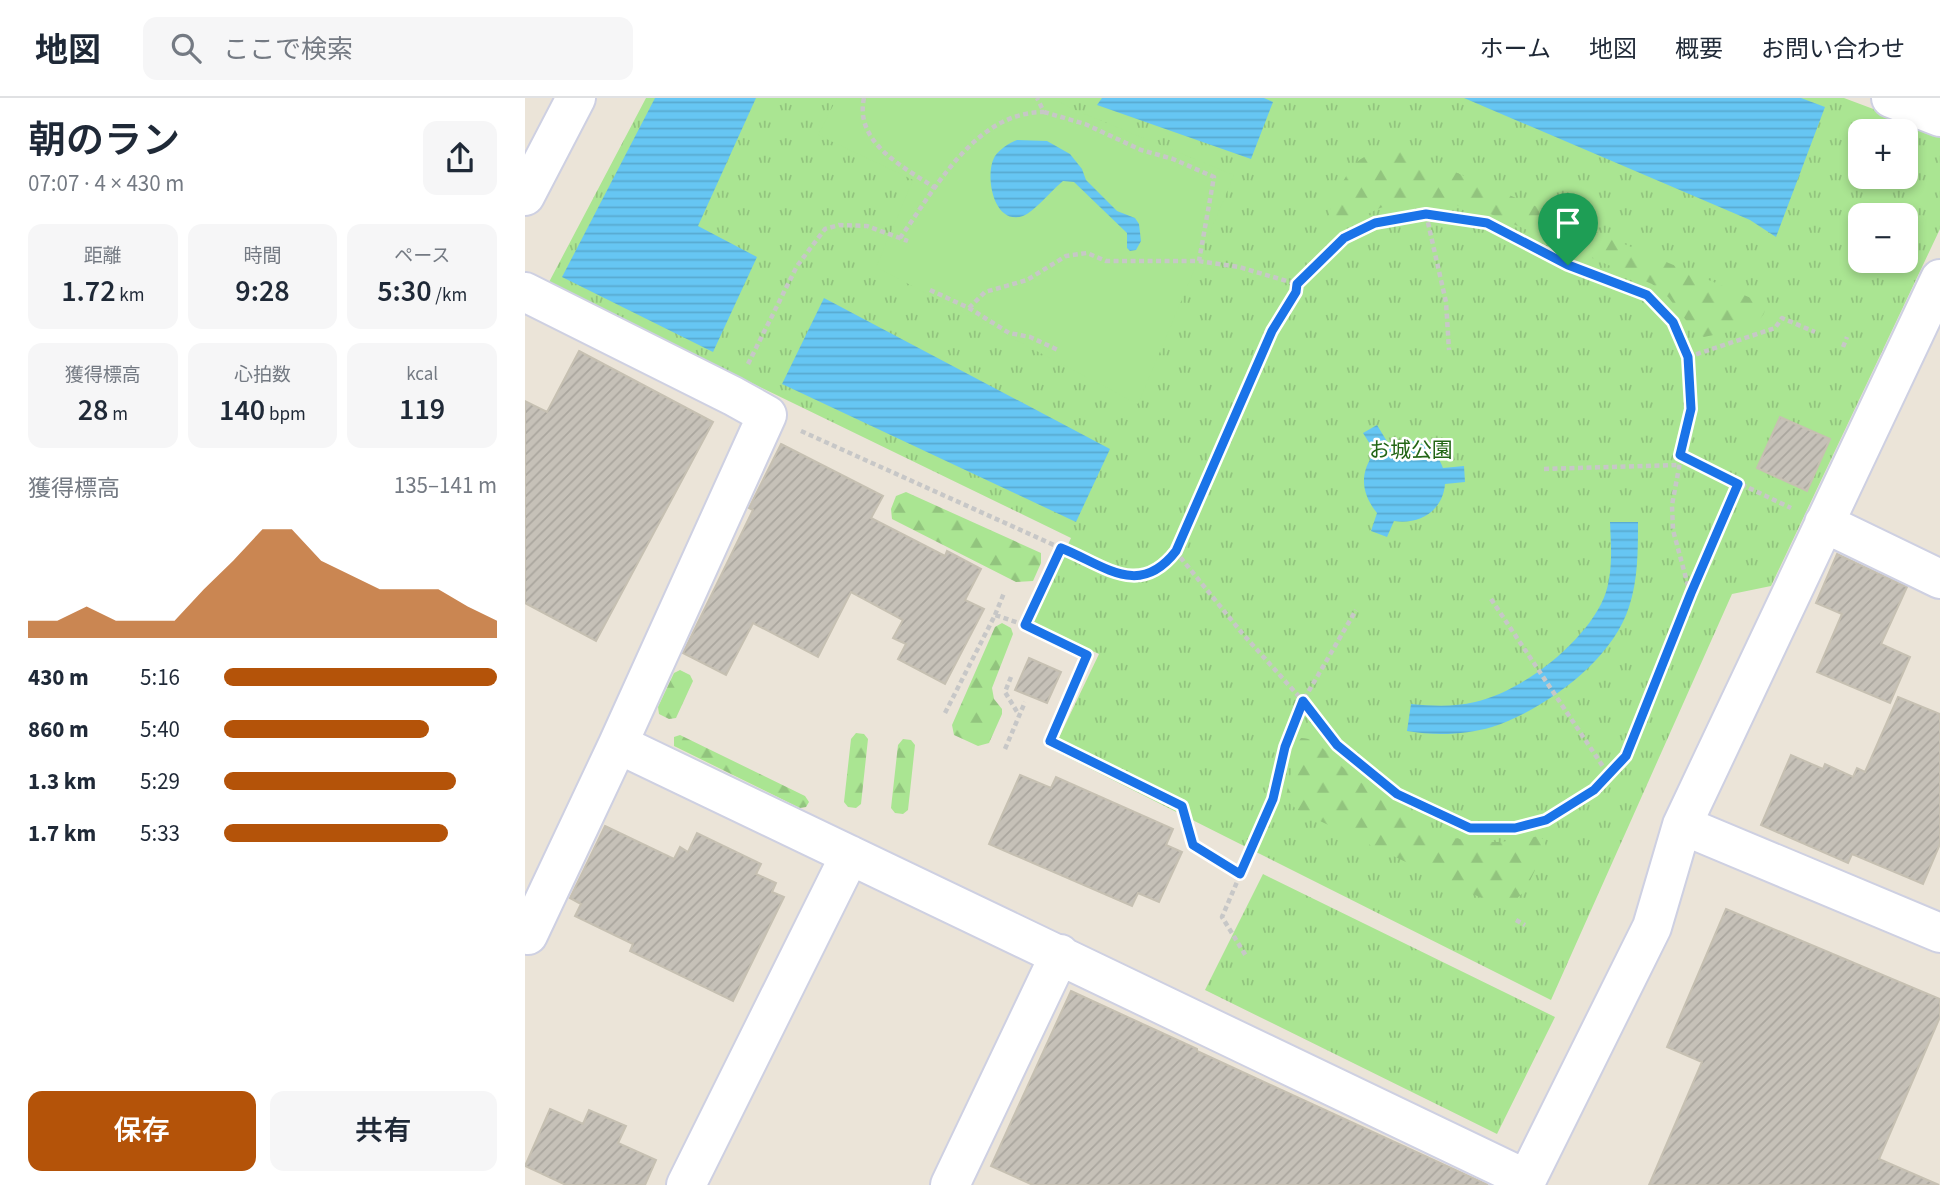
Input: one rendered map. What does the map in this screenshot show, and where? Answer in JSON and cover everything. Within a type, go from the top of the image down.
[{"type":"street","points":[[525,196],[576,98]]},
{"type":"street","points":[[1891,98],[1940,117]]},
{"type":"street","points":[[618,744],[1060,954],[1525,1182],[1652,927],[1682,825],[1940,279]]},
{"type":"street","points":[[525,292],[767,415],[618,744],[529,934],[525,933]]},
{"type":"street","points":[[1824,523],[1940,579]]},
{"type":"street","points":[[1682,825],[1940,933]]},
{"type":"street","points":[[686,1185],[850,855]]},
{"type":"street","points":[[950,1185],[1060,954]]},
{"type":"path","points":[[864,98],[861,112],[868,132],[883,153],[935,188]]},
{"type":"path","points":[[1037,98],[1044,111]]},
{"type":"path","points":[[901,238],[935,188],[967,148],[990,128],[1031,111],[1044,111],[1086,124],[1141,150],[1173,159],[1214,177],[1199,261]]},
{"type":"path","points":[[1426,214],[1446,302],[1449,350]]},
{"type":"path","points":[[767,415],[1116,573],[1140,578],[1166,565],[1176,551],[1267,342],[1296,292],[1297,284],[1344,238],[1375,223],[1426,214],[1487,223],[1568,265],[1647,295],[1673,322],[1688,357],[1691,409],[1672,505],[1672,530],[1691,593]]},
{"type":"path","points":[[742,376],[797,266],[825,229],[839,225],[867,226],[908,242]]},
{"type":"path","points":[[969,308],[985,292],[1027,281],[1066,256],[1087,253],[1106,261],[1199,261],[1239,267],[1297,284]]},
{"type":"path","points":[[930,290],[969,308],[1009,333],[1030,337],[1058,350]]},
{"type":"path","points":[[1688,357],[1775,328],[1782,318],[1815,332]]},
{"type":"path","points":[[1843,347],[1847,337]]},
{"type":"path","points":[[1680,455],[1824,523]]},
{"type":"path","points":[[1544,469],[1679,465]]},
{"type":"path","points":[[1176,551],[1337,745],[1397,794],[1470,828],[1515,828],[1546,820],[1594,790],[1626,756],[1738,484]]},
{"type":"path","points":[[1025,625],[1061,548]]},
{"type":"path","points":[[945,713],[1004,593]]},
{"type":"path","points":[[1491,599],[1608,774]]},
{"type":"path","points":[[1246,956],[1222,917],[1273,799],[1285,747],[1303,701],[1356,610]]},
{"type":"path","points":[[995,615],[1025,625],[1087,655],[1050,741],[1182,806],[1193,845],[1240,874]]},
{"type":"path","points":[[1011,677],[1005,692],[1020,716]]},
{"type":"path","points":[[1005,749],[1025,702]]},
{"type":"path","points":[[1516,920],[1525,925]]},
{"type":"green space","name":"お城公園","points":[[646,98],[1844,98],[1900,119],[1848,119],[1848,189],[1918,189],[1918,126],[1940,134],[1940,229],[1771,586],[1732,594],[1551,1000],[1053,750],[1099,654],[1032,623],[1071,538],[548,284]]},
{"type":"green space","points":[[837,98],[1052,98],[1234,175],[1138,404],[876,267],[913,180],[818,135]]},
{"type":"green space","points":[[1394,146],[1765,304],[1765,312],[1760,319],[1743,328],[1704,337],[1696,333],[1668,297],[1652,284],[1479,209],[1442,203],[1404,203],[1380,208],[1348,224],[1329,223],[1332,206],[1342,184],[1357,162],[1363,157]]},
{"type":"green space","points":[[906,492],[1041,553],[1041,563],[1033,581],[1016,582],[892,519],[891,509],[896,496]]},
{"type":"green space","points":[[1002,623],[1011,628],[1013,634],[992,688],[1002,714],[989,743],[978,746],[954,735],[952,725],[995,627]]},
{"type":"green space","points":[[680,670],[690,675],[693,681],[676,718],[669,719],[659,714],[658,707],[674,673]]},
{"type":"green space","points":[[856,733],[864,734],[868,739],[861,804],[856,808],[848,807],[844,802],[851,739]]},
{"type":"green space","points":[[680,735],[805,796],[809,802],[806,807],[800,808],[674,746],[674,737]]},
{"type":"green space","points":[[1301,738],[1316,742],[1347,771],[1389,803],[1420,823],[1448,836],[1493,842],[1539,836],[1546,847],[1525,891],[1515,900],[1496,905],[1299,811],[1289,803],[1286,796]]},
{"type":"green space","points":[[903,739],[911,740],[915,745],[908,810],[903,814],[895,813],[891,808],[898,745]]},
{"type":"green space","points":[[1263,874],[1555,1017],[1497,1134],[1205,990]]},
{"type":"water","points":[[655,98],[756,98],[698,226],[757,257],[713,352],[562,277]]},
{"type":"water","points":[[1102,98],[1264,98],[1273,102],[1251,159],[1097,105]]},
{"type":"water","points":[[1464,98],[1801,98],[1825,107],[1776,237],[1750,220]]},
{"type":"water","points":[[1017,140],[1047,141],[1070,154],[1082,169],[1086,180],[1117,211],[1135,218],[1139,224],[1141,241],[1136,250],[1130,251],[1127,248],[1127,233],[1074,182],[1063,181],[1023,216],[1013,217],[1004,213],[998,206],[991,186],[992,164],[999,151]]},
{"type":"water","points":[[824,298],[1110,449],[1076,522],[782,384]]},
{"type":"water","points":[[1377,425],[1388,443],[1413,441],[1434,453],[1443,468],[1464,466],[1465,482],[1445,484],[1435,509],[1412,521],[1394,521],[1387,537],[1371,531],[1377,513],[1368,498],[1364,483],[1366,468],[1375,452],[1363,433]]},
{"type":"water","points":[[1610,522],[1638,522],[1636,576],[1629,607],[1620,627],[1592,664],[1554,696],[1533,709],[1492,727],[1450,734],[1407,731],[1411,704],[1459,705],[1494,696],[1534,675],[1571,644],[1598,610],[1606,592],[1611,566]]},
{"type":"building","points":[[579,351],[713,422],[596,641],[525,603],[525,401],[547,412]]},
{"type":"building","points":[[1780,417],[1830,439],[1807,491],[1757,468]]},
{"type":"building","points":[[781,444],[883,496],[871,518],[945,556],[947,551],[981,569],[965,600],[984,609],[945,684],[898,659],[906,644],[893,638],[903,620],[851,592],[818,657],[753,623],[726,675],[683,653],[753,510],[749,508]]},
{"type":"building","points":[[1837,554],[1907,587],[1881,644],[1910,657],[1890,703],[1817,672],[1842,614],[1816,603]]},
{"type":"building","points":[[1029,658],[1061,672],[1047,703],[1015,690]]},
{"type":"building","points":[[1898,697],[1940,714],[1940,844],[1923,884],[1852,854],[1848,863],[1761,825],[1791,755],[1823,769],[1825,764],[1853,777],[1857,768],[1865,772]]},
{"type":"building","points":[[1020,775],[1051,788],[1056,777],[1173,829],[1166,845],[1182,852],[1159,902],[1138,893],[1132,906],[989,844]]},
{"type":"building","points":[[605,826],[674,859],[680,847],[688,852],[697,833],[761,864],[756,874],[776,883],[772,892],[784,897],[733,1001],[630,951],[633,944],[575,916],[581,904],[570,898]]},
{"type":"building","points":[[1726,909],[1940,999],[1940,1017],[1879,1159],[1939,1185],[1649,1185],[1702,1062],[1667,1047]]},
{"type":"building","points":[[1071,991],[1488,1185],[1033,1185],[991,1166]]},
{"type":"building","points":[[550,1109],[583,1124],[589,1110],[626,1126],[618,1143],[656,1160],[645,1185],[566,1185],[525,1166]]},
{"type":"route","points":[[1426,214],[1487,223],[1568,265],[1647,295],[1673,322],[1688,357],[1691,409],[1680,455],[1738,484],[1626,756],[1594,790],[1546,820],[1515,828],[1470,828],[1397,794],[1337,745],[1303,701],[1285,747],[1273,799],[1240,874],[1193,845],[1182,806],[1050,741],[1087,655],[1025,625],[1061,548],[1116,573],[1140,578],[1166,565],[1176,551],[1272,331],[1296,292],[1297,284],[1344,238],[1375,223],[1426,214]]}]
